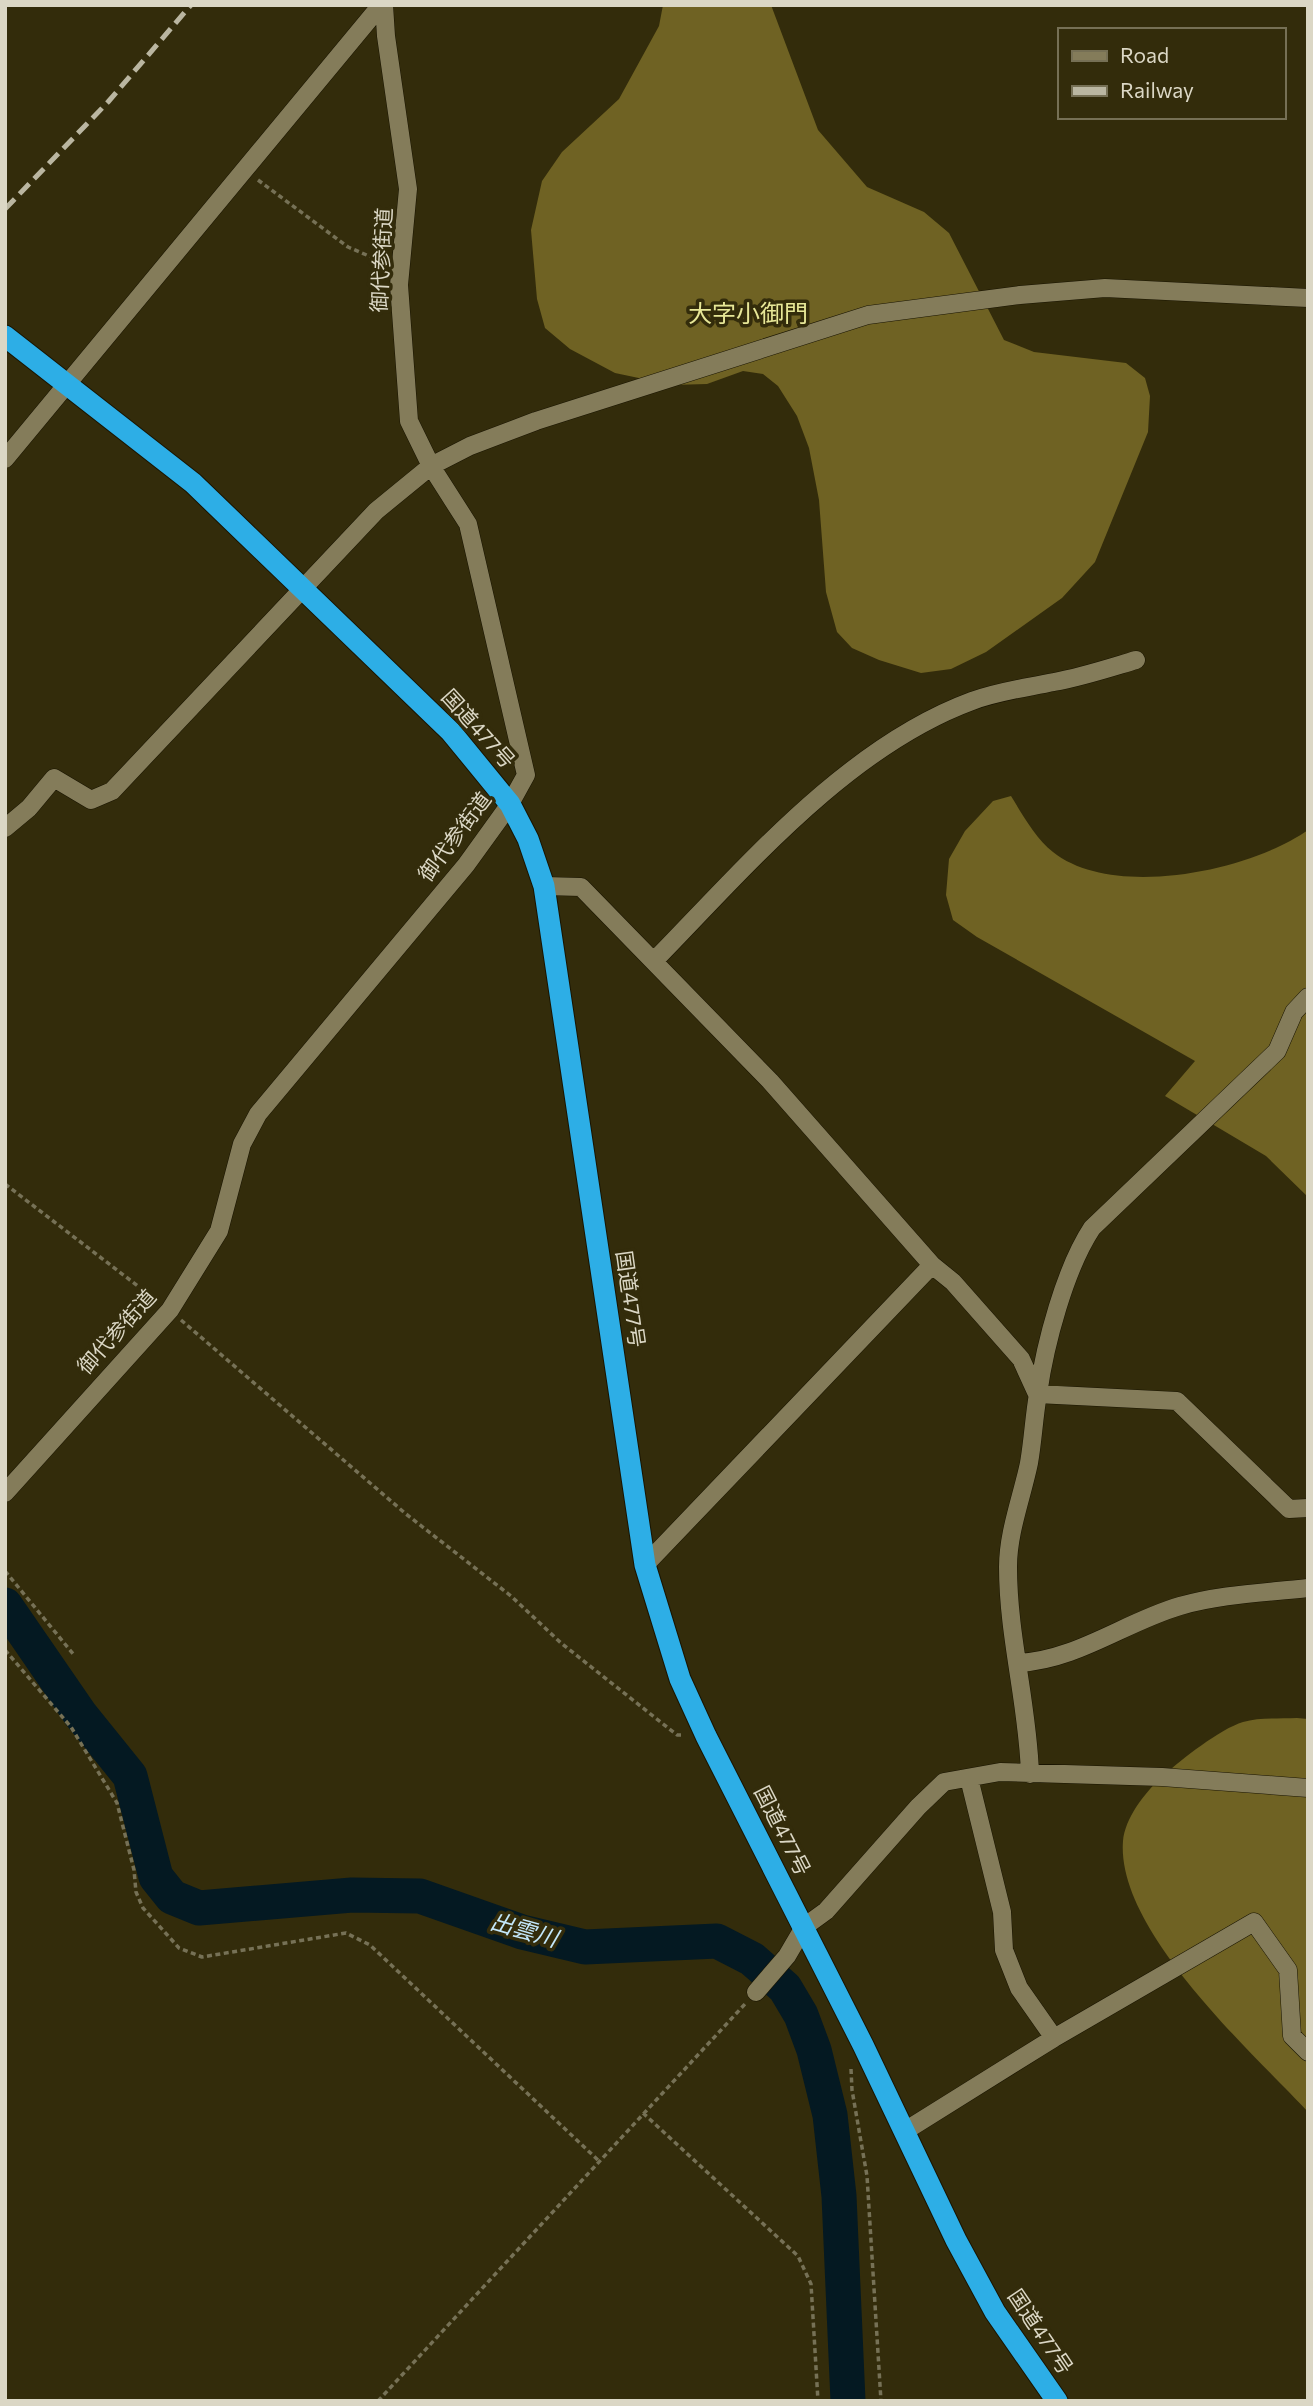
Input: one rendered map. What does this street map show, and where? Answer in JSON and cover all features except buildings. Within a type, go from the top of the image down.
[{"type":"highway","name":"国道477号","points":[[5,336],[69,383],[193,483],[452,732],[510,804],[528,839],[544,886],[645,1565],[680,1679],[706,1736],[905,2131],[956,2240],[995,2312],[1057,2401]]},
{"type":"street","points":[[5,459],[383,5]]},
{"type":"street","name":"御代参街道","points":[[5,1493],[170,1310],[219,1231],[242,1144],[258,1115],[466,865],[510,804],[526,775],[504,688],[494,626],[468,524],[430,466],[410,421],[403,352],[401,270],[408,189],[383,5]]},
{"type":"street","points":[[5,828],[29,808],[54,778],[91,800],[112,791],[376,511],[430,466],[470,446],[536,421],[868,315],[1020,295],[1105,288],[1308,298]]},
{"type":"street","points":[[654,961],[811,801],[904,735],[969,702],[1007,689],[1055,682],[1136,660]]},
{"type":"street","points":[[544,886],[581,887],[654,961],[770,1081],[932,1265],[953,1282],[1021,1359],[1037,1394]]},
{"type":"street","points":[[1030,1774],[1028,1724],[1018,1663],[1008,1566],[1036,1426],[1037,1394],[1061,1299],[1079,1248],[1092,1228],[1277,1051],[1294,1012],[1308,997]]},
{"type":"street","points":[[645,1565],[932,1265]]},
{"type":"street","points":[[1037,1394],[1177,1401],[1289,1509],[1308,1508]]},
{"type":"street","points":[[1018,1663],[1100,1642],[1177,1607],[1235,1593],[1308,1588]]},
{"type":"street","points":[[756,1992],[788,1956],[804,1927],[826,1911],[918,1807],[944,1782],[1000,1772],[1162,1777],[1308,1788]]},
{"type":"street","points":[[969,1777],[1002,1912],[1004,1950],[1019,1988],[1054,2038]]},
{"type":"street","points":[[905,2131],[1054,2038],[1254,1923],[1288,1970],[1292,2036],[1308,2052]]},
{"type":"path","points":[[246,170],[348,247],[401,270]]},
{"type":"path","points":[[5,1184],[170,1310],[406,1514],[510,1596],[561,1643],[677,1735],[706,1736]]},
{"type":"path","points":[[5,1570],[74,1655]]},
{"type":"path","points":[[5,1650],[71,1727],[117,1803],[139,1900],[179,1948],[202,1957],[346,1933],[370,1945],[599,2161]]},
{"type":"path","points":[[378,2401],[756,1992]]},
{"type":"path","points":[[856,2108],[867,2176],[881,2401]]},
{"type":"path","points":[[643,2113],[798,2256],[805,2266],[811,2284],[818,2401]]},
{"type":"shaded area","points":[[663,5],[771,5],[818,130],[867,187],[924,212],[949,233],[1004,340],[1034,352],[1126,363],[1145,378],[1150,396],[1148,432],[1095,562],[1062,598],[986,652],[951,669],[921,673],[879,660],[852,648],[837,632],[826,592],[819,500],[809,448],[797,416],[778,386],[763,374],[743,371],[707,384],[672,385],[615,373],[570,349],[545,328],[537,299],[531,230],[542,181],[562,152],[619,99],[659,26]]},
{"type":"shaded area","points":[[1011,796],[1035,833],[1053,852],[1079,867],[1110,875],[1145,877],[1218,868],[1283,845],[1308,830],[1308,1197],[1266,1156],[1165,1096],[1195,1061],[977,937],[953,920],[946,895],[949,859],[965,831],[993,801]]},
{"type":"shaded area","points":[[1308,1719],[1308,2112],[1222,2022],[1163,1950],[1141,1912],[1127,1876],[1123,1841],[1132,1814],[1144,1796],[1164,1775],[1202,1745],[1223,1731],[1249,1720]]},
{"type":"waterway","name":"出雲川","points":[[5,1605],[80,1714],[130,1776],[156,1877],[172,1897],[199,1908],[352,1895],[420,1896],[522,1932],[585,1947],[717,1941],[752,1959],[785,1988],[801,2015],[814,2050],[830,2115],[839,2196],[848,2401]]},
{"type":"railway","points":[[5,209],[108,102],[191,5]]},
{"type":"district","name":"大字小御門","points":[[748,314]]}]
